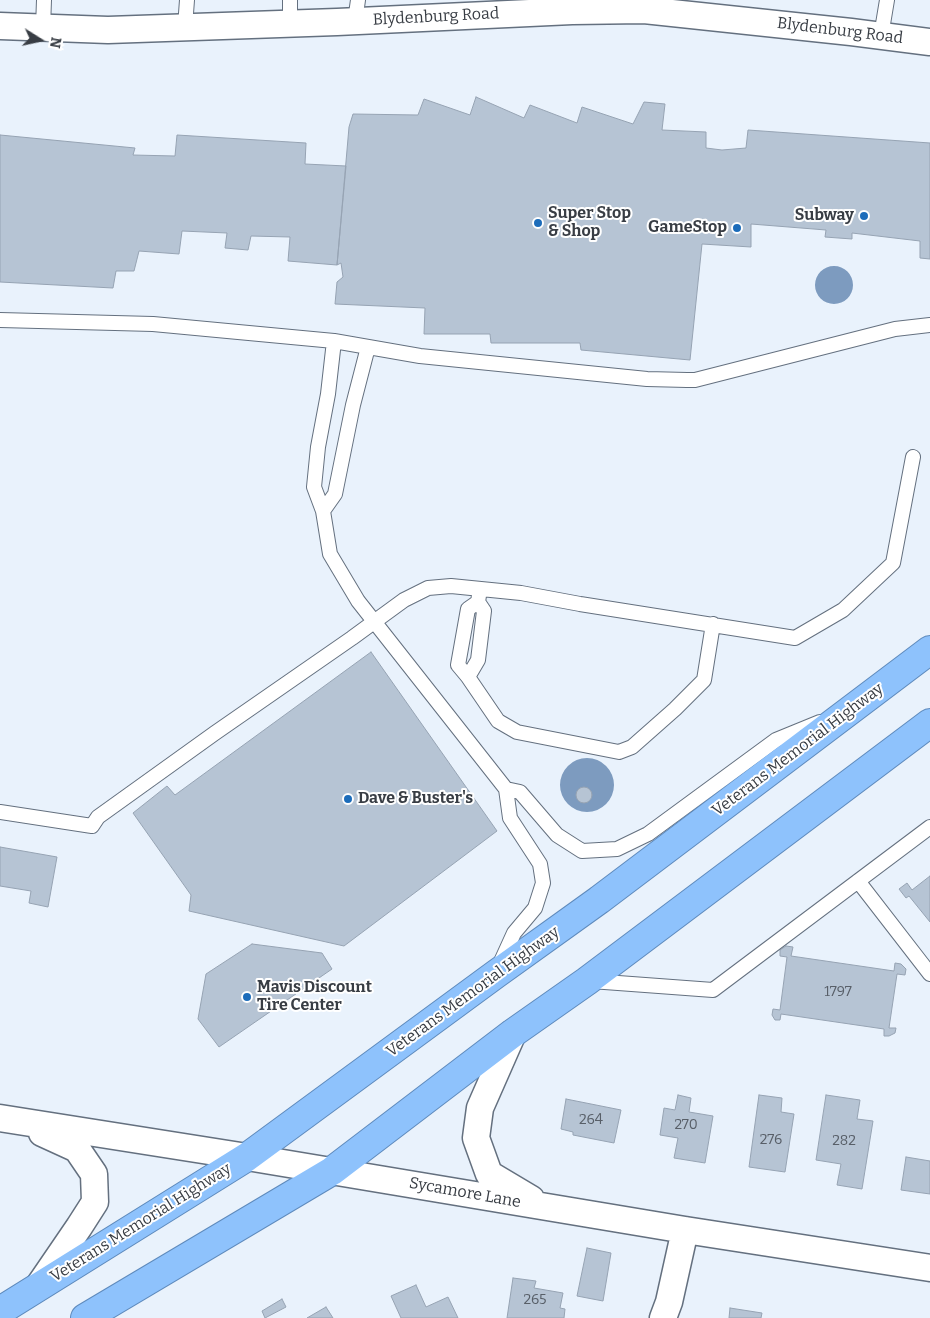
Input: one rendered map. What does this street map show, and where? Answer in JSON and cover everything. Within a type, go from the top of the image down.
[{"type":"highway","name":"Veterans Memorial Highway","points":[[0,1311],[247,1157],[600,900],[930,650]]},
{"type":"highway","points":[[85,1318],[332,1171],[930,723]]},
{"type":"street","name":"Blydenburg Road","points":[[0,26],[108,30],[185,27],[290,12],[645,5],[930,42]]},
{"type":"street","points":[[514,1033],[480,1108],[476,1138],[489,1174],[542,1206]]},
{"type":"street","name":"Sycamore Lane","points":[[7,1119],[685,1230],[930,1268]]},
{"type":"street","points":[[7,1119],[77,1149],[94,1174],[95,1202],[80,1228],[38,1287]]},
{"type":"street","points":[[663,1318],[669,1302],[685,1230]]},
{"type":"lane","points":[[43,28],[44,0]]},
{"type":"lane","points":[[185,27],[187,0]]},
{"type":"lane","points":[[881,36],[887,0]]},
{"type":"lane","points":[[0,320],[153,324],[334,341],[420,356],[647,379],[696,380],[894,328],[930,325]]},
{"type":"lane","points":[[334,341],[328,394],[318,446],[314,487],[323,511],[330,554],[358,601],[506,789],[510,818],[540,864],[543,883],[535,908],[514,933],[496,974]]},
{"type":"lane","points":[[323,511],[335,494],[368,347]]},
{"type":"lane","points":[[0,812],[92,826],[98,817],[165,769],[404,600],[428,588],[451,586],[479,596],[522,593],[795,638],[842,610],[893,563],[913,457]]},
{"type":"lane","points":[[479,596],[484,611],[478,660],[468,677],[498,721],[517,732],[619,752],[632,747],[704,680],[713,624]]},
{"type":"lane","points":[[506,789],[520,792],[557,835],[582,851],[618,849],[648,834],[776,740],[854,708]]},
{"type":"lane","points":[[588,981],[713,990],[930,827]]},
{"type":"lane","points":[[858,881],[930,974]]},
{"type":"water","points":[[834,266],[847,272],[853,285],[847,298],[834,304],[821,298],[815,285],[821,272]]},
{"type":"water","points":[[582,758],[592,758],[602,762],[610,770],[614,785],[610,800],[602,808],[592,812],[582,812],[572,808],[564,800],[560,790],[560,780],[564,770],[572,762]]},
{"type":"building","points":[[476,97],[524,118],[530,105],[577,123],[582,107],[633,124],[644,102],[665,104],[662,130],[706,132],[706,148],[722,150],[746,148],[748,130],[930,143],[930,259],[920,258],[920,241],[852,233],[852,239],[825,237],[826,230],[751,224],[751,247],[702,244],[690,360],[581,350],[580,343],[491,343],[490,334],[424,334],[425,308],[335,304],[337,282],[343,277],[341,263],[337,265],[349,127],[353,114],[418,115],[424,99],[470,115]]},
{"type":"building","points":[[0,135],[135,148],[133,155],[175,156],[177,135],[306,143],[305,164],[346,166],[337,265],[288,261],[290,237],[251,236],[248,250],[225,248],[227,233],[182,231],[179,254],[139,251],[134,271],[116,271],[113,288],[0,282]]},
{"type":"building","points":[[371,652],[497,831],[344,946],[189,911],[191,895],[133,813],[167,786],[175,795]]},
{"type":"building","points":[[584,787],[592,795],[584,803],[576,795]]},
{"type":"building","points":[[0,847],[57,857],[48,907],[29,903],[31,891],[0,886]]},
{"type":"building","points":[[930,876],[930,922],[909,896],[906,898],[899,889],[907,883],[912,890]]},
{"type":"building","name":"Mavis Discount Tire Center","points":[[252,944],[322,953],[332,969],[219,1047],[198,1019],[206,974]]},
{"type":"building","points":[[786,946],[793,947],[791,956],[894,971],[895,963],[901,964],[906,969],[905,975],[897,974],[889,1028],[896,1028],[895,1033],[884,1036],[884,1029],[781,1014],[780,1020],[775,1020],[772,1015],[773,1009],[780,1010],[787,957],[780,956],[780,950]]},
{"type":"building","points":[[678,1095],[691,1098],[689,1112],[713,1116],[705,1163],[674,1158],[678,1138],[660,1135],[664,1108],[675,1110]]},
{"type":"building","points":[[759,1095],[782,1098],[781,1112],[794,1114],[785,1172],[749,1167]]},
{"type":"building","points":[[826,1095],[860,1100],[857,1119],[873,1121],[862,1189],[837,1185],[841,1164],[816,1160]]},
{"type":"building","points":[[566,1099],[621,1110],[614,1143],[573,1135],[573,1132],[561,1129]]},
{"type":"building","points":[[906,1157],[930,1161],[930,1194],[901,1190]]},
{"type":"building","points":[[587,1248],[611,1253],[603,1301],[577,1296]]},
{"type":"building","points":[[513,1278],[536,1281],[534,1288],[563,1293],[560,1308],[565,1309],[564,1318],[507,1318]]},
{"type":"building","points":[[416,1285],[426,1307],[448,1297],[458,1318],[401,1318],[391,1296]]},
{"type":"building","points":[[282,1299],[286,1307],[265,1318],[262,1311]]},
{"type":"building","points":[[326,1307],[333,1318],[307,1318]]},
{"type":"building","points":[[730,1308],[762,1313],[761,1318],[729,1318]]},
{"type":"place","name":"Subway","points":[[864,216]]},
{"type":"place","name":"Super Stop & Shop","points":[[538,223]]},
{"type":"place","name":"GameStop","points":[[737,228]]},
{"type":"place","name":"Dave & Buster's","points":[[348,799]]},
{"type":"place","name":"Mavis Discount Tire Center","points":[[247,997]]}]
